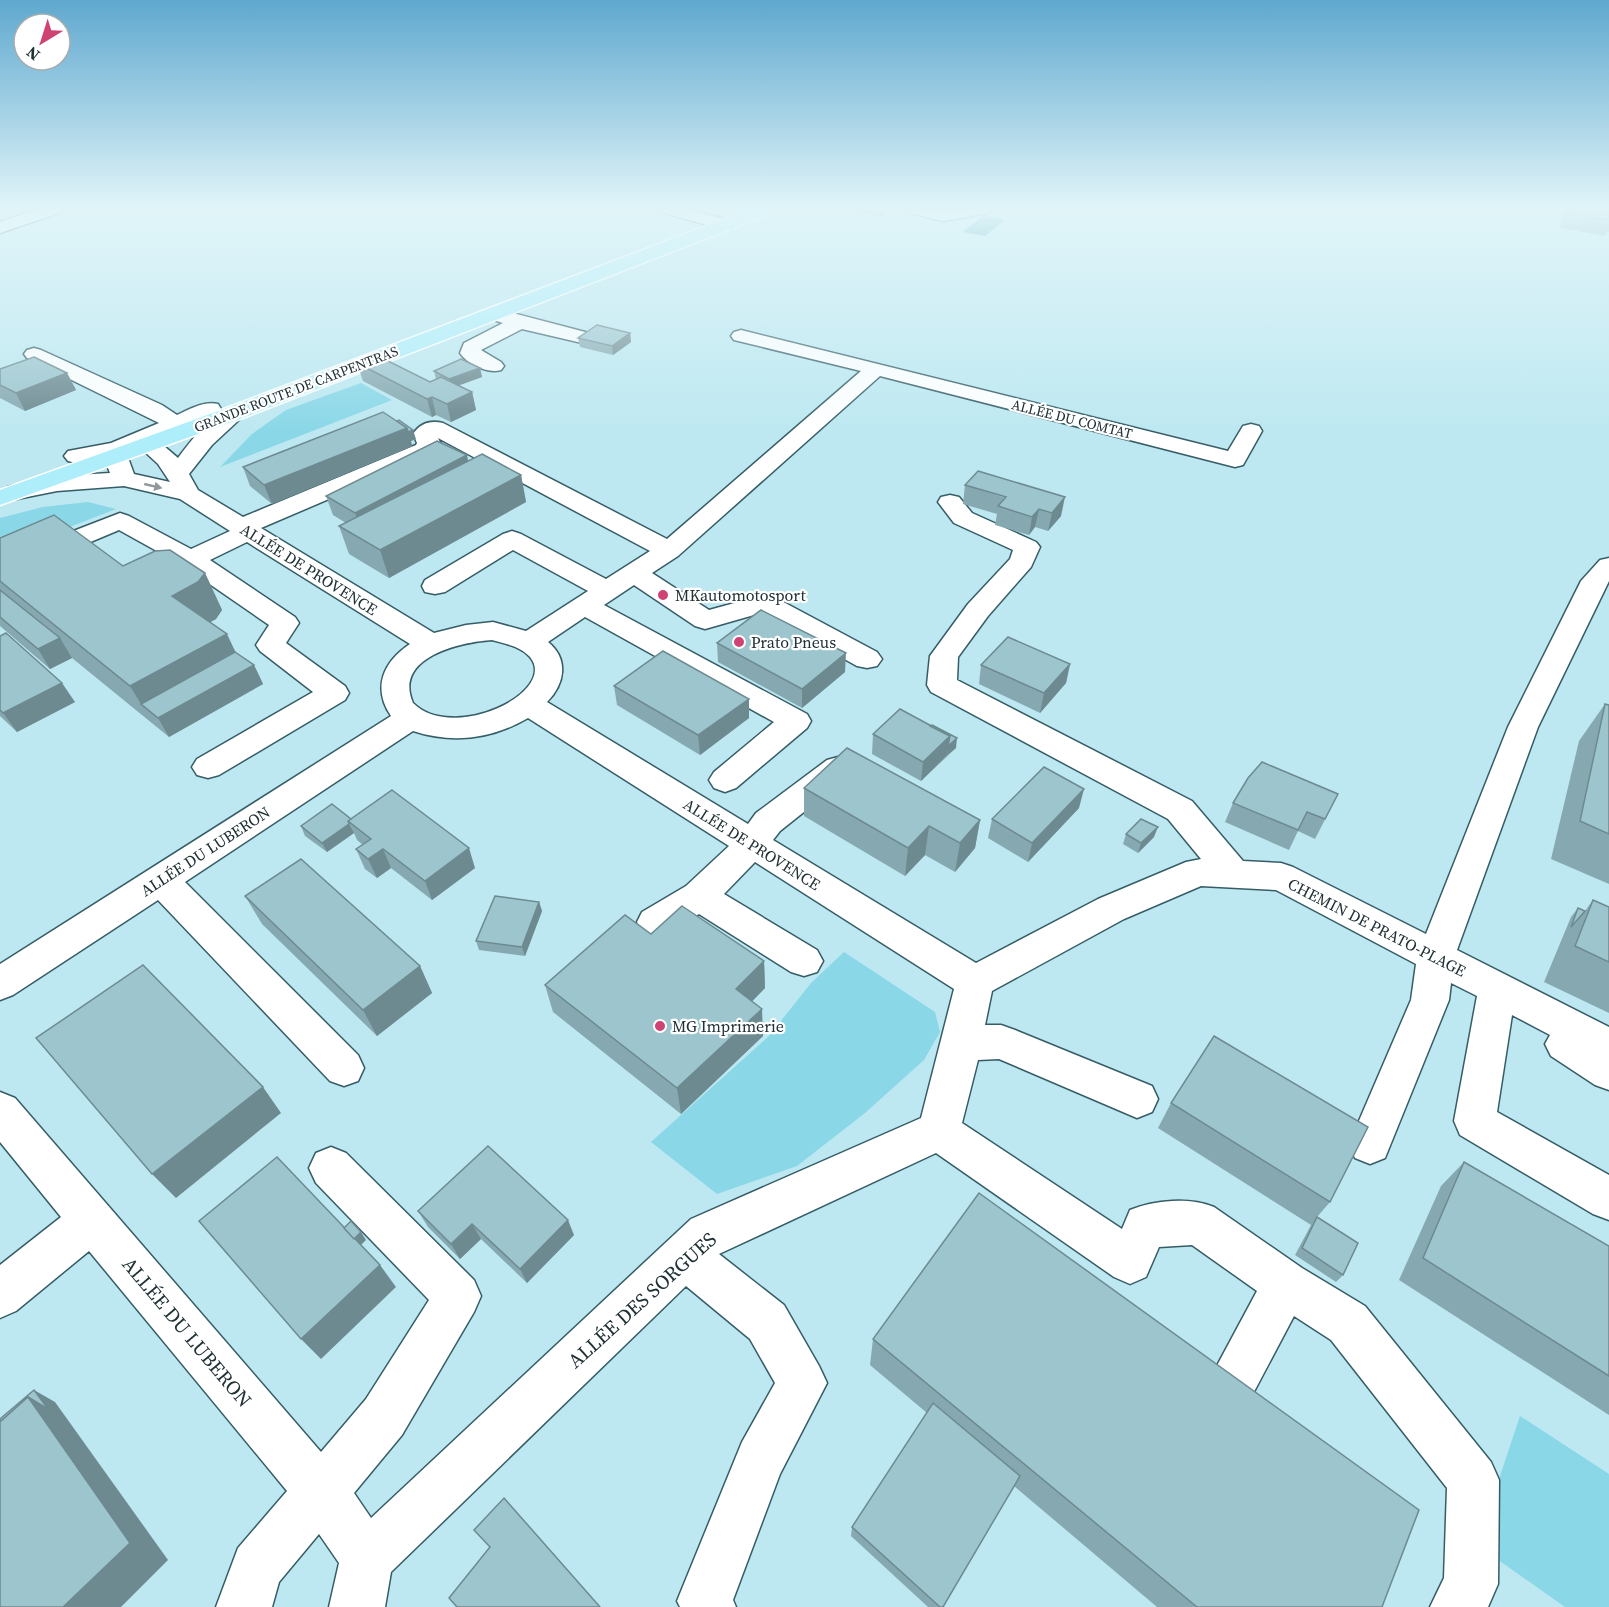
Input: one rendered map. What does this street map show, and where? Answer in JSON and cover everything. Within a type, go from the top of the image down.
[{"type":"main road","name":"GRANDE ROUTE DE CARPENTRAS","points":[[148,444],[221,412],[568,284]]},
{"type":"main road","name":"GRANDE ROUTE DE CARPENTRAS","points":[[6,492],[76,456],[173,422],[221,412],[494,314],[570,284]]},
{"type":"main road","points":[[6,492],[117,452]]},
{"type":"street","points":[[494,314],[582,337]]},
{"type":"street","points":[[494,366],[470,353],[471,347],[519,322]]},
{"type":"street","name":"ALLÉE DU COMTAT","points":[[741,336],[1235,460],[1251,431]]},
{"type":"street","points":[[34,354],[154,410],[173,422]]},
{"type":"street","points":[[530,641],[669,550],[876,369]]},
{"type":"street","points":[[117,452],[221,412]]},
{"type":"street","points":[[183,484],[204,440],[221,412]]},
{"type":"street","points":[[191,559],[245,529],[424,450],[429,444],[424,435],[426,431],[435,428],[669,550]]},
{"type":"street","points":[[76,456],[117,452],[148,444]]},
{"type":"street","name":"ALLÉE DE PROVENCE","points":[[148,444],[155,447],[183,484],[245,529],[430,644]]},
{"type":"street","points":[[117,452],[124,479]]},
{"type":"street","name":"ALLÉE DE PROVENCE","points":[[6,492],[57,484],[124,479],[183,484]]},
{"type":"street","points":[[950,502],[963,518],[1027,547],[1022,561],[978,610],[944,656],[942,685],[1180,810],[1233,874]]},
{"type":"street","points":[[23,560],[120,521],[191,559],[285,623],[270,645],[334,693],[208,767]]},
{"type":"street","points":[[435,586],[512,539],[596,598],[796,721],[725,780]]},
{"type":"street","points":[[1370,1144],[1430,999],[1436,957],[1523,727],[1594,581],[1609,566]]},
{"type":"street","points":[[634,573],[705,620],[764,603],[867,659]]},
{"type":"street","points":[[493,631],[513,634],[530,641],[542,651],[548,663],[548,677],[542,692],[529,705],[508,718],[483,727],[455,730],[431,727],[411,718],[398,705],[394,689],[399,673],[412,657],[430,644],[472,632],[493,631]]},
{"type":"street","name":"ALLÉE DE PROVENCE","points":[[529,705],[975,982]]},
{"type":"street","name":"ALLÉE DU LUBERON","points":[[0,984],[411,718]]},
{"type":"street","points":[[656,922],[699,896],[752,844],[768,822],[843,764]]},
{"type":"street","name":"CHEMIN DE PRATO-PLAGE","points":[[975,982],[1111,909],[1198,872],[1281,877],[1609,1046]]},
{"type":"street","points":[[161,880],[344,1068]]},
{"type":"street","points":[[699,896],[804,961]]},
{"type":"street","points":[[975,982],[939,1131],[1130,1261],[1146,1226],[1198,1224],[1348,1323],[1473,1480],[1471,1584],[1458,1607]]},
{"type":"street","points":[[1609,1072],[1546,1031],[1513,997],[1475,1121],[1609,1199]]},
{"type":"street","points":[[962,1043],[1001,1042],[1137,1099]]},
{"type":"street","name":"ALLÉE DU LUBERON","points":[[0,1111],[321,1491],[362,1582]]},
{"type":"street","name":"ALLÉE DES SORGUES","points":[[362,1582],[708,1235],[939,1131]]},
{"type":"street","points":[[244,1607],[256,1567],[384,1417],[458,1296],[330,1168]]},
{"type":"street","points":[[0,1295],[92,1220]]},
{"type":"street","points":[[685,1256],[767,1322],[802,1383],[760,1460],[705,1601],[708,1607]]},
{"type":"street","points":[[1230,1388],[1286,1284]]},
{"type":"shaded area","points":[[361,383],[392,400],[220,467],[252,434],[286,410]]},
{"type":"shaded area","points":[[88,502],[116,509],[0,554],[0,518],[43,507]]},
{"type":"shaded area","points":[[844,952],[935,1012],[940,1032],[924,1060],[865,1113],[797,1166],[717,1194],[651,1142],[769,1036],[811,983]]},
{"type":"shaded area","points":[[1520,1416],[1609,1474],[1609,1607],[1565,1607],[1477,1545]]},
{"type":"building","points":[[597,325],[630,333],[612,346],[578,338]]},
{"type":"building","points":[[376,355],[430,382],[441,377],[472,392],[447,404],[432,397],[427,399],[357,363]]},
{"type":"building","points":[[34,357],[67,373],[16,393],[0,385],[0,369]]},
{"type":"building","points":[[461,359],[480,368],[449,379],[434,371]]},
{"type":"building","points":[[383,412],[407,428],[264,485],[243,467]]},
{"type":"building","points":[[399,420],[413,430],[408,432],[407,428],[397,421]]},
{"type":"building","points":[[437,441],[467,455],[355,513],[326,496]]},
{"type":"building","points":[[482,454],[521,475],[380,550],[339,526]]},
{"type":"building","points":[[978,471],[1065,497],[1052,513],[1039,509],[1032,517],[998,506],[1006,497],[965,485]]},
{"type":"building","points":[[54,515],[123,566],[155,551],[170,550],[205,573],[198,582],[172,596],[227,634],[130,686],[0,581],[0,538]]},
{"type":"building","points":[[0,590],[60,638],[38,649],[0,617]]},
{"type":"building","points":[[761,610],[846,653],[802,689],[717,643]]},
{"type":"building","points":[[6,633],[62,683],[3,713],[0,710],[0,636]]},
{"type":"building","points":[[1008,637],[1070,664],[1044,693],[981,665]]},
{"type":"building","points":[[663,651],[749,699],[698,735],[614,686]]},
{"type":"building","points":[[235,652],[254,665],[158,718],[141,704]]},
{"type":"building","points":[[1605,704],[1609,705],[1609,834],[1580,821]]},
{"type":"building","points":[[900,709],[950,736],[923,762],[873,734]]},
{"type":"building","points":[[930,726],[957,738],[948,746],[950,736]]},
{"type":"building","points":[[847,748],[980,820],[960,843],[929,826],[908,848],[804,788]]},
{"type":"building","points":[[1262,762],[1338,794],[1325,819],[1307,812],[1298,830],[1233,803],[1248,778]]},
{"type":"building","points":[[1044,767],[1084,789],[1032,843],[992,819]]},
{"type":"building","points":[[392,790],[469,848],[425,881],[383,849],[368,859],[356,849],[371,839],[348,821]]},
{"type":"building","points":[[332,804],[351,819],[348,821],[349,824],[322,843],[301,826]]},
{"type":"building","points":[[1141,819],[1158,827],[1141,843],[1126,834]]},
{"type":"building","points":[[301,859],[420,966],[363,1010],[245,896]]},
{"type":"building","points":[[495,896],[539,902],[522,947],[476,941]]},
{"type":"building","points":[[1593,900],[1609,907],[1609,962],[1575,946]]},
{"type":"building","name":"MG Imprimerie","points":[[682,906],[764,961],[736,989],[762,1009],[677,1088],[545,985],[625,915],[651,934]]},
{"type":"building","points":[[1578,908],[1585,911],[1571,927]]},
{"type":"building","points":[[143,965],[263,1087],[152,1174],[36,1038]]},
{"type":"building","points":[[1214,1036],[1368,1127],[1330,1202],[1171,1103]]},
{"type":"building","points":[[488,1146],[568,1220],[520,1269],[472,1224],[451,1244],[418,1211]]},
{"type":"building","points":[[277,1157],[380,1265],[301,1339],[199,1221]]},
{"type":"building","points":[[1464,1162],[1609,1246],[1609,1376],[1423,1258]]},
{"type":"building","points":[[979,1193],[1419,1510],[1382,1607],[1197,1607],[873,1339]]},
{"type":"building","points":[[1317,1217],[1358,1243],[1343,1275],[1302,1248]]},
{"type":"building","points":[[351,1221],[361,1232],[354,1239],[344,1228]]},
{"type":"building","points":[[34,1390],[48,1409],[28,1397],[0,1422],[0,1419]]},
{"type":"building","points":[[28,1397],[130,1543],[63,1607],[0,1607],[0,1422]]},
{"type":"building","points":[[933,1403],[1020,1476],[943,1607],[940,1607],[852,1527]]},
{"type":"building","points":[[504,1498],[600,1607],[457,1607],[449,1598],[490,1547],[474,1530]]},
{"type":"place","name":"MKautomotosport","points":[[663,595]]},
{"type":"place","name":"Prato Pneus","points":[[739,642]]},
{"type":"place","name":"MG Imprimerie","points":[[660,1026]]}]
